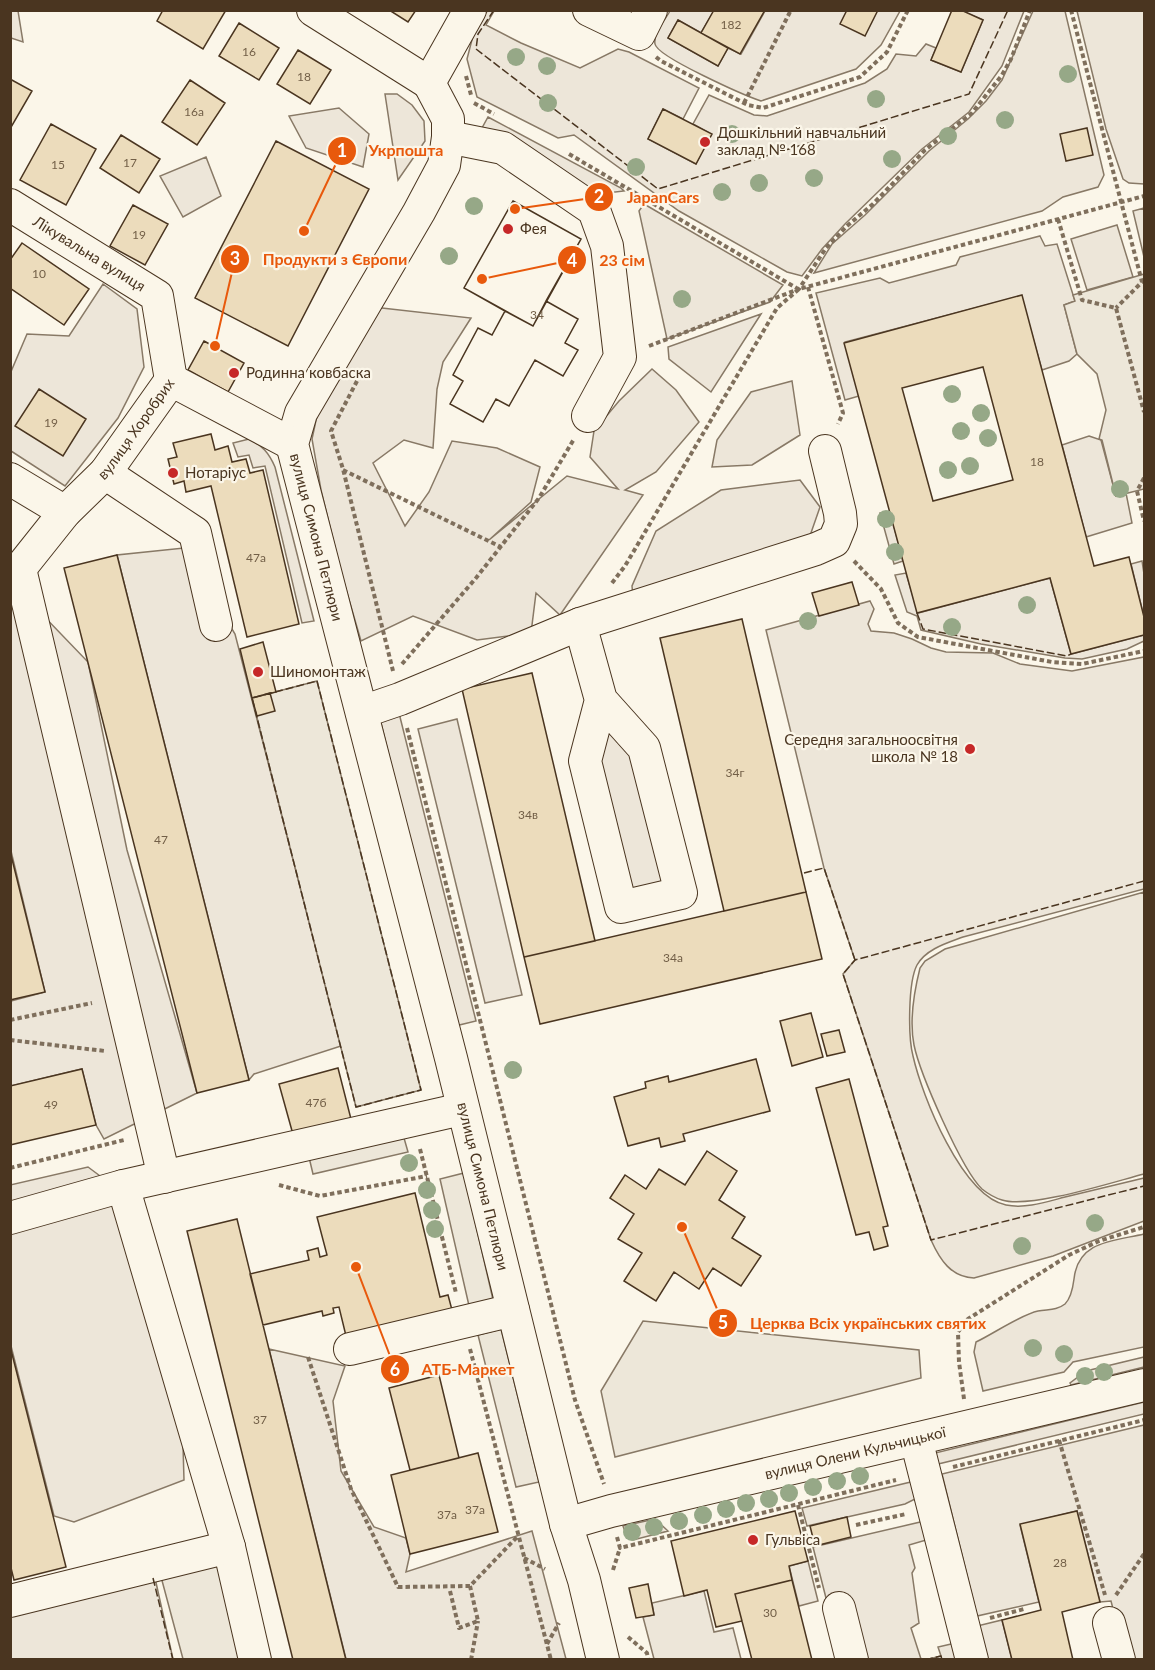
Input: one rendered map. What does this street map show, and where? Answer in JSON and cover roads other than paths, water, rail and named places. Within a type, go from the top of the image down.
[{"type":"street","points":[[313,10],[429,83],[470,10]]},
{"type":"street","points":[[589,10],[639,34],[651,10]]},
{"type":"street","name":"вулиця Симона Петлюри","points":[[429,83],[448,119],[444,165],[419,212],[301,413],[292,444],[603,1659]]},
{"type":"street","points":[[448,137],[503,148],[594,210],[607,246],[620,357],[588,416]]},
{"type":"street","name":"Лікувальна вулиця","points":[[10,205],[157,296],[171,380]]},
{"type":"street","name":"вулиця Хоробрих","points":[[15,575],[65,512],[105,473],[171,380],[292,444]]},
{"type":"street","points":[[362,712],[400,699],[580,624],[816,549],[834,541],[841,524],[840,513],[825,451]]},
{"type":"street","points":[[105,473],[195,533],[216,625]]},
{"type":"street","points":[[10,478],[65,512]]},
{"type":"street","points":[[15,575],[122,996],[164,1176]]},
{"type":"street","points":[[580,624],[601,700],[644,748],[681,893],[621,907],[585,761],[601,700]]},
{"type":"street","points":[[10,1218],[164,1176],[462,1109]]},
{"type":"street","points":[[123,1186],[229,1546],[255,1659]]},
{"type":"street","points":[[350,1349],[513,1310]]},
{"type":"street","name":"вулиця Олени Кульчицької","points":[[567,1524],[611,1511],[1144,1384]]},
{"type":"street","points":[[916,1439],[972,1659]]},
{"type":"street","points":[[10,1601],[229,1546]]},
{"type":"street","points":[[839,1608],[852,1659]]},
{"type":"street","points":[[1109,1614],[1119,1659]]},
{"type":"place","name":"Дошкільний навчальний заклад № 168","points":[[705,142]]},
{"type":"place","name":"JapanCars","points":[[515,209]]},
{"type":"place","name":"Фея","points":[[508,229]]},
{"type":"place","name":"Укрпошта","points":[[304,231]]},
{"type":"place","name":"23 сім","points":[[482,279]]},
{"type":"place","name":"Продукти з Європи","points":[[215,346]]},
{"type":"place","name":"Родинна ковбаска","points":[[234,373]]},
{"type":"place","name":"Нотаріус","points":[[173,473]]},
{"type":"place","name":"Шиномонтаж","points":[[258,672]]},
{"type":"place","name":"Середня загальноосвітня школа № 18","points":[[970,749]]},
{"type":"place","name":"Церква Всіх українських святих","points":[[682,1227]]},
{"type":"place","name":"АТБ-Маркет","points":[[356,1267]]},
{"type":"place","name":"Гульвіса","points":[[753,1540]]}]
